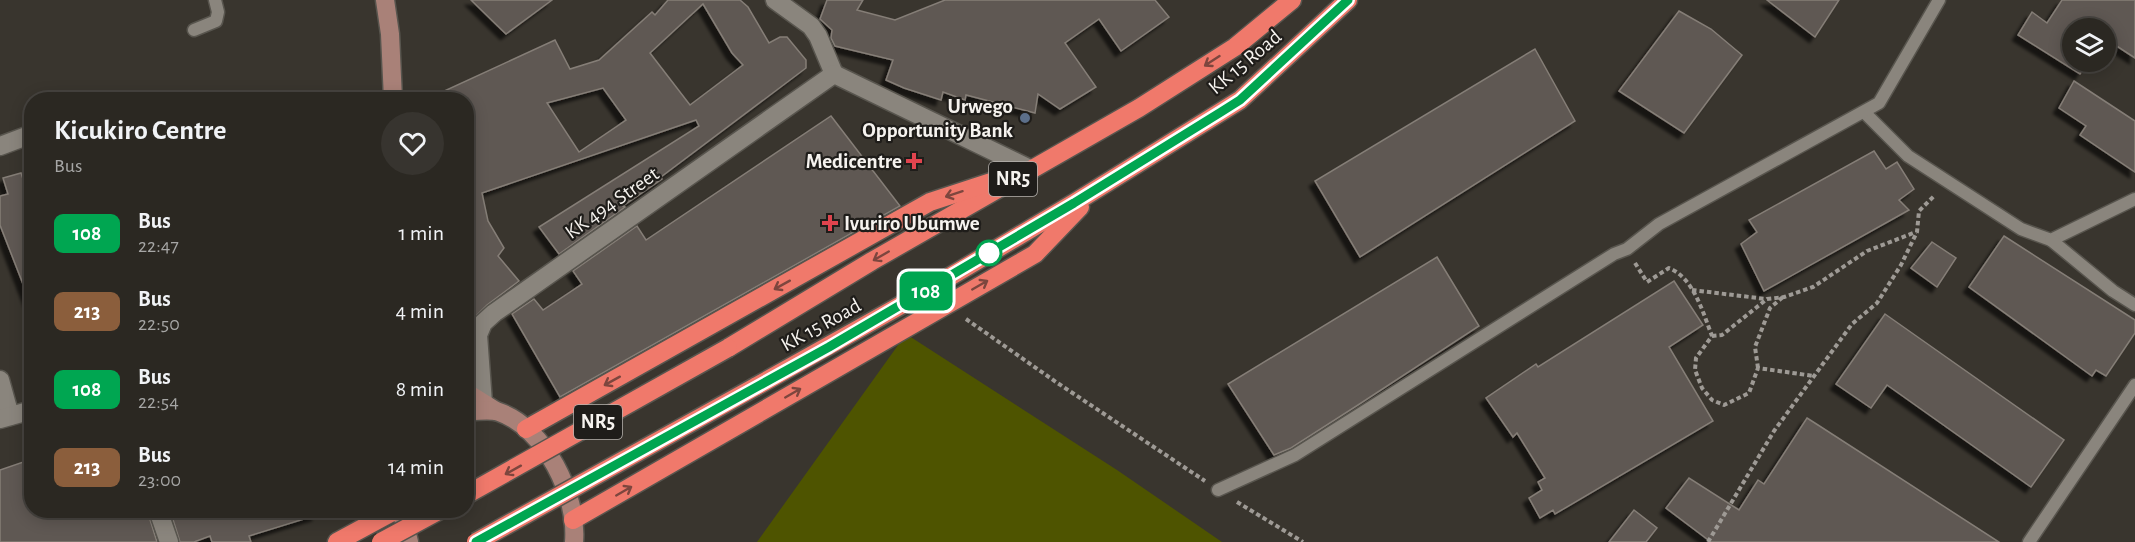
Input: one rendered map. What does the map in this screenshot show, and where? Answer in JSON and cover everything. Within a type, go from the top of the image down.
[{"type":"highway","name":"KK 15 Road","points":[[474,491],[728,348],[872,261],[1139,108],[1235,46],[1292,0]]},
{"type":"highway","name":"KK 15 Road","points":[[476,542],[919,296],[1240,100],[1348,0]]},
{"type":"highway","points":[[526,429],[930,202],[1030,169]]},
{"type":"highway","points":[[573,520],[1035,254],[1101,186]]},
{"type":"highway","points":[[337,542],[383,518]]},
{"type":"highway","points":[[381,542],[425,518]]},
{"type":"main road","points":[[385,0],[390,34],[393,92]]},
{"type":"main road","points":[[474,397],[515,419],[546,449],[566,493],[573,520],[574,542]]},
{"type":"main road","points":[[474,410],[489,407]]},
{"type":"main road","points":[[401,518],[409,542]]},
{"type":"street","points":[[775,0],[811,26],[818,36],[834,74],[1030,169]]},
{"type":"street","name":"KK 494 Street","points":[[489,407],[478,335],[483,323],[834,74]]},
{"type":"street","points":[[0,146],[24,137]]},
{"type":"street","points":[[0,380],[5,418],[24,412]]},
{"type":"street","points":[[161,518],[169,542]]},
{"type":"lane","points":[[194,30],[216,21],[218,12],[215,0]]},
{"type":"lane","points":[[1218,490],[1295,455],[1488,332],[1614,254],[1627,249],[1659,225],[1879,103],[1939,0]]},
{"type":"lane","points":[[1864,112],[1908,156],[2021,229],[2051,240],[2113,291],[2135,305]]},
{"type":"lane","points":[[2051,240],[2135,199]]},
{"type":"lane","points":[[2029,542],[2135,385]]},
{"type":"path","points":[[1708,542],[1774,431],[1852,324],[1877,303],[1901,265],[1917,232],[1919,211],[1948,182]]},
{"type":"path","points":[[1692,290],[1767,299],[1784,297],[1814,287],[1867,251],[1917,232]]},
{"type":"path","points":[[1627,249],[1647,282],[1669,268],[1678,272],[1692,290],[1712,336]]},
{"type":"path","points":[[1767,299],[1722,335],[1712,336],[1696,358],[1695,370],[1702,388],[1712,400],[1724,405],[1749,393],[1758,368],[1755,347],[1762,324],[1770,308],[1784,297]]},
{"type":"path","points":[[959,315],[1218,490],[1303,542]]},
{"type":"path","points":[[1758,368],[1814,376]]},
{"type":"shaded area","points":[[906,334],[1117,470],[1222,542],[757,542]]},
{"type":"building","points":[[471,0],[552,0],[506,34]]},
{"type":"building","points":[[668,0],[740,0],[748,7],[769,43],[780,37],[787,37],[806,60],[806,68],[661,177],[662,179],[623,206],[625,207],[559,254],[539,227],[699,126],[696,120],[482,193],[488,221],[504,248],[498,256],[519,281],[474,318],[474,92],[442,92],[555,40],[570,69],[599,60],[652,12],[655,15]],"holes":[[[703,4],[732,53],[743,65],[690,105],[650,53]],[[603,88],[626,120],[579,152],[547,103]]]},
{"type":"building","points":[[827,0],[863,0],[857,10],[895,20],[945,0],[1155,0],[1169,17],[1121,51],[1099,19],[1065,43],[1096,87],[1060,109],[1038,94],[1035,113],[966,95],[965,100],[943,92],[941,100],[886,80],[893,60],[835,46],[831,38],[832,30],[820,19]]},
{"type":"building","points":[[1767,0],[1839,0],[1815,37]]},
{"type":"building","points":[[2062,0],[2135,0],[2135,58],[2116,46],[2116,18],[2062,18],[2062,63],[2018,35],[2032,12],[2047,23]]},
{"type":"building","points":[[1679,11],[1711,29],[1742,55],[1684,133],[1619,91]]},
{"type":"building","points":[[1535,49],[1575,121],[1360,257],[1315,181]]},
{"type":"building","points":[[2074,81],[2135,121],[2135,172],[2080,135],[2086,126],[2059,108]]},
{"type":"building","points":[[831,116],[900,206],[560,397],[512,314],[534,299],[543,310],[582,284],[573,271],[637,226],[646,240]]},
{"type":"building","points":[[1874,151],[1886,169],[1897,162],[1914,189],[1899,200],[1909,210],[1764,291],[1741,244],[1757,232],[1749,220]]},
{"type":"building","points":[[21,173],[24,179],[24,287],[0,225],[0,196],[8,194],[3,178]]},
{"type":"building","points":[[2004,236],[2135,320],[2135,333],[2106,376],[2096,370],[2092,376],[1969,287]]},
{"type":"building","points":[[1932,242],[1956,258],[1937,287],[1911,268]]},
{"type":"building","points":[[1437,257],[1479,326],[1291,448],[1274,455],[1228,384]]},
{"type":"building","points":[[1674,281],[1703,325],[1669,347],[1713,421],[1555,514],[1553,510],[1540,518],[1529,498],[1542,490],[1538,482],[1545,478],[1517,433],[1513,437],[1486,398],[1536,364],[1538,367]]},
{"type":"building","points":[[1885,314],[2064,440],[2031,487],[1887,385],[1871,408],[1836,384]]},
{"type":"building","points":[[1807,418],[1999,542],[1711,542],[1666,508],[1689,478],[1739,510],[1758,480],[1764,484]]},
{"type":"building","points":[[24,462],[24,518],[150,518],[157,542],[0,542],[0,470]]},
{"type":"building","points":[[1634,510],[1657,528],[1646,542],[1609,542]]},
{"type":"building","points":[[172,518],[307,518],[249,536],[251,542],[212,542],[210,536],[194,542],[180,542]]},
{"type":"bus line","name":"108","points":[[476,542],[919,296],[1221,112],[1240,100],[1348,0]]},
{"type":"place","name":"Urwego Opportunity Bank","points":[[1025,118]]},
{"type":"place","name":"Medicentre","points":[[914,161]]},
{"type":"place","name":"Ivuriro Ubumwe","points":[[830,223]]}]
